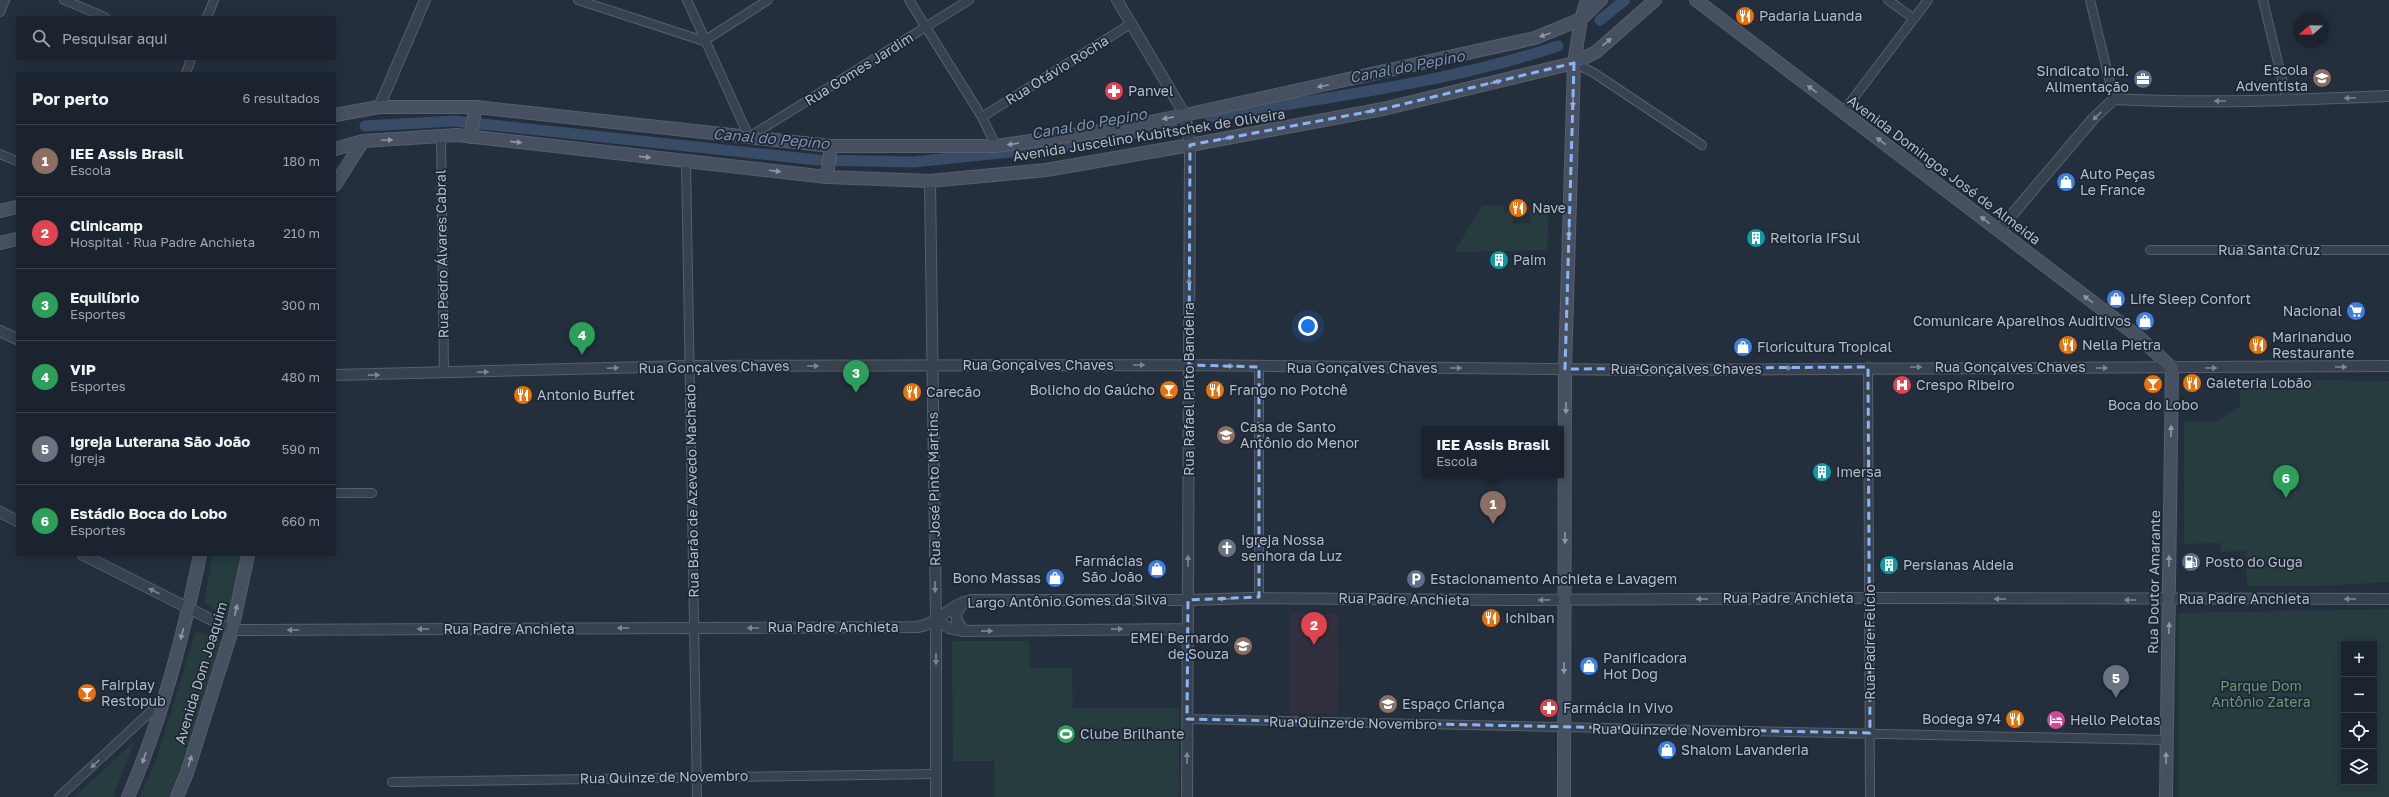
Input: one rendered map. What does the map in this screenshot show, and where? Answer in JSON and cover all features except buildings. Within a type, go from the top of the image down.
[{"type":"main road","points":[[1564,797],[1565,369],[1574,63],[1581,19],[1587,0]]},
{"type":"main road","name":"Avenida Juscelino Kubitschek de Oliveira","points":[[336,115],[379,107],[475,111],[749,137],[831,150],[996,146],[1115,129],[1185,115],[1535,38],[1581,19],[1601,0]]},
{"type":"main road","name":"Avenida Juscelino Kubitschek de Oliveira","points":[[336,149],[363,141],[471,133],[686,161],[828,174],[930,181],[1046,170],[1383,109],[1574,63],[1596,52],[1655,0]]},
{"type":"main road","name":"Avenida Domingos José de Almeida","points":[[1696,0],[2140,338],[2172,368]]},
{"type":"main road","points":[[471,133],[475,111]]},
{"type":"main road","points":[[336,183],[363,141]]},
{"type":"main road","points":[[828,174],[831,150]]},
{"type":"main road","points":[[0,211],[16,207]]},
{"type":"main road","points":[[0,243],[16,239]]},
{"type":"main road","name":"Rua Doutor Amarante","points":[[2166,797],[2172,368]]},
{"type":"main road","name":"Avenida Dom Joaquim","points":[[128,797],[142,766],[164,699],[189,609],[200,556]]},
{"type":"main road","name":"Avenida Dom Joaquim","points":[[176,797],[186,773],[232,630],[248,556]]},
{"type":"street","points":[[0,12],[5,0]]},
{"type":"street","points":[[64,0],[104,16]]},
{"type":"street","points":[[207,16],[214,0]]},
{"type":"street","points":[[379,107],[425,0]]},
{"type":"street","points":[[578,0],[704,41]]},
{"type":"street","points":[[687,0],[704,41],[749,137]]},
{"type":"street","points":[[704,41],[768,0]]},
{"type":"street","points":[[909,0],[982,118],[996,146]]},
{"type":"street","name":"Rua Gomes Jardim","points":[[749,137],[969,0]]},
{"type":"street","name":"Rua Rafael Pinto Bandeira","points":[[1117,0],[1132,23],[1185,115],[1190,145],[1187,797]]},
{"type":"street","points":[[1888,0],[1912,18]]},
{"type":"street","points":[[1843,112],[1912,18],[1928,0]]},
{"type":"street","points":[[2090,0],[2114,99]]},
{"type":"street","points":[[2263,0],[2287,100]]},
{"type":"street","name":"Rua Otávio Rocha","points":[[982,118],[1132,23]]},
{"type":"street","points":[[186,72],[191,60]]},
{"type":"street","points":[[1574,63],[1594,73],[1702,145]]},
{"type":"street","points":[[1999,230],[2094,119],[2114,99],[2154,101],[2287,100],[2389,96]]},
{"type":"street","name":"Rua Pedro Álvares Cabral","points":[[441,136],[444,373]]},
{"type":"street","points":[[0,154],[16,161]]},
{"type":"street","name":"Rua Barão de Azevedo Machado","points":[[686,161],[697,797]]},
{"type":"street","name":"Rua José Pinto Martins","points":[[930,181],[936,620],[936,797]]},
{"type":"street","name":"Rua Santa Cruz","points":[[2150,250],[2389,250]]},
{"type":"street","points":[[0,331],[16,339]]},
{"type":"street","name":"Rua Gonçalves Chaves","points":[[336,375],[690,366],[1189,365],[1259,367],[1565,369],[1868,367],[2172,368],[2389,366]]},
{"type":"street","points":[[1259,367],[1259,598]]},
{"type":"street","name":"Rua Padre Felício","points":[[1868,367],[1870,797]]},
{"type":"street","points":[[336,493],[372,493]]},
{"type":"street","points":[[0,512],[16,520]]},
{"type":"street","name":"Rua Padre Anchieta","points":[[85,556],[232,630],[918,627],[936,620],[947,610]]},
{"type":"street","name":"Rua Padre Anchieta","points":[[1188,600],[1259,598],[2389,599]]},
{"type":"street","name":"Largo Antônio Gomes da Silva","points":[[947,610],[964,602],[1188,600]]},
{"type":"street","points":[[964,602],[956,613],[957,621],[964,631]]},
{"type":"street","name":"Largo Antônio Gomes da Silva","points":[[936,620],[949,628],[964,631],[1187,629]]},
{"type":"street","points":[[59,797],[164,699]]},
{"type":"street","name":"Rua Quinze de Novembro","points":[[1187,719],[2166,740]]},
{"type":"street","name":"Rua Quinze de Novembro","points":[[392,782],[696,776],[936,774]]},
{"type":"highlighted area","points":[[1574,63],[1565,369],[1868,367],[1870,733],[1187,719],[1188,600],[1259,597],[1259,367],[1189,365],[1190,145],[1383,109]]},
{"type":"shaded area","points":[[1291,613],[1339,614],[1337,714],[1289,713]]},
{"type":"green space","points":[[1504,205],[1504,212],[1512,212],[1513,224],[1530,223],[1530,211],[1549,212],[1547,250],[1454,252],[1482,206]]},
{"type":"green space","points":[[2239,379],[2389,381],[2389,582],[2320,586],[2247,586],[2246,551],[2221,552],[2220,543],[2184,544],[2184,422],[2217,421],[2240,406]]},
{"type":"green space","points":[[213,556],[242,556],[228,620],[204,602]]},
{"type":"green space","name":"Parque Dom Antônio Zatera","points":[[2389,609],[2389,797],[2178,797],[2178,613]]},
{"type":"green space","points":[[196,630],[222,640],[181,773],[171,797],[140,797],[158,754]]},
{"type":"green space","name":"Clube Brilhante","points":[[952,641],[1029,641],[1030,668],[1072,668],[1073,708],[1179,708],[1179,797],[994,797],[994,761],[953,761]]},
{"type":"green space","points":[[135,741],[113,797],[74,797]]},
{"type":"waterway","name":"Canal do Pepino","points":[[1600,20],[1625,0]]},
{"type":"waterway","name":"Canal do Pepino","points":[[1211,117],[1343,96],[1430,79],[1516,59],[1558,46]]},
{"type":"waterway","name":"Canal do Pepino","points":[[365,126],[454,121],[818,160],[913,162],[1077,145],[1172,125]]},
{"type":"place","name":"Padaria Luanda","points":[[1745,16]]},
{"type":"place","name":"Escola Adventista","points":[[2322,78]]},
{"type":"place","name":"Sindicato Ind. Alimentação","points":[[2143,79]]},
{"type":"place","name":"Panvel","points":[[1114,91]]},
{"type":"place","name":"Auto Peças Le France","points":[[2066,182]]},
{"type":"place","name":"Nave","points":[[1518,208]]},
{"type":"place","name":"Reitoria IFSul","points":[[1756,238]]},
{"type":"place","name":"Paim","points":[[1499,260]]},
{"type":"place","name":"Life Sleep Confort","points":[[2116,299]]},
{"type":"place","name":"Nacional","points":[[2356,311]]},
{"type":"place","name":"Comunicare Aparelhos Auditivos","points":[[2145,321]]},
{"type":"place","name":"Nella Pietra","points":[[2068,345]]},
{"type":"place","name":"Marinanduo Restaurante","points":[[2258,345]]},
{"type":"place","name":"Floricultura Tropical","points":[[1743,347]]},
{"type":"place","name":"VIP","points":[[582,355]]},
{"type":"place","name":"Galeteria Lobão","points":[[2192,383]]},
{"type":"place","name":"Boca do Lobo","points":[[2153,384]]},
{"type":"place","name":"Crespo Ribeiro","points":[[1902,385]]},
{"type":"place","name":"Bolicho do Gaúcho","points":[[1169,390]]},
{"type":"place","name":"Frango no Potchê","points":[[1215,390]]},
{"type":"place","name":"Carecão","points":[[912,392]]},
{"type":"place","name":"Equilíbrio","points":[[856,393]]},
{"type":"place","name":"Antonio Buffet","points":[[523,395]]},
{"type":"place","name":"Casa de Santo Antônio do Menor","points":[[1226,435]]},
{"type":"place","name":"Imersa","points":[[1822,472]]},
{"type":"place","name":"Estádio Boca do Lobo","points":[[2286,498]]},
{"type":"place","name":"IEE Assis Brasil","points":[[1493,524]]},
{"type":"place","name":"Igreja Nossa senhora da Luz","points":[[1227,548]]},
{"type":"place","name":"Posto do Guga","points":[[2191,562]]},
{"type":"place","name":"Persianas Aldeia","points":[[1889,565]]},
{"type":"place","name":"Farmácias São João","points":[[1157,569]]},
{"type":"place","name":"Bono Massas","points":[[1055,578]]},
{"type":"place","name":"Estacionamento Anchieta e Lavagem","points":[[1416,579]]},
{"type":"place","name":"Ichiban","points":[[1491,618]]},
{"type":"place","name":"Clinicamp","points":[[1314,645]]},
{"type":"place","name":"EMEI Bernardo de Souza","points":[[1243,646]]},
{"type":"place","name":"Panificadora Hot Dog","points":[[1589,666]]},
{"type":"place","name":"Fairplay Restopub","points":[[87,693]]},
{"type":"place","name":"Igreja Luterana São João","points":[[2116,698]]},
{"type":"place","name":"Espaço Criança","points":[[1388,704]]},
{"type":"place","name":"Farmácia In Vivo","points":[[1549,708]]},
{"type":"place","name":"Bodega 974","points":[[2015,719]]},
{"type":"place","name":"Hello Pelotas","points":[[2056,720]]},
{"type":"place","name":"Clube Brilhante","points":[[1066,734]]},
{"type":"place","name":"Shalom Lavanderia","points":[[1667,750]]}]
